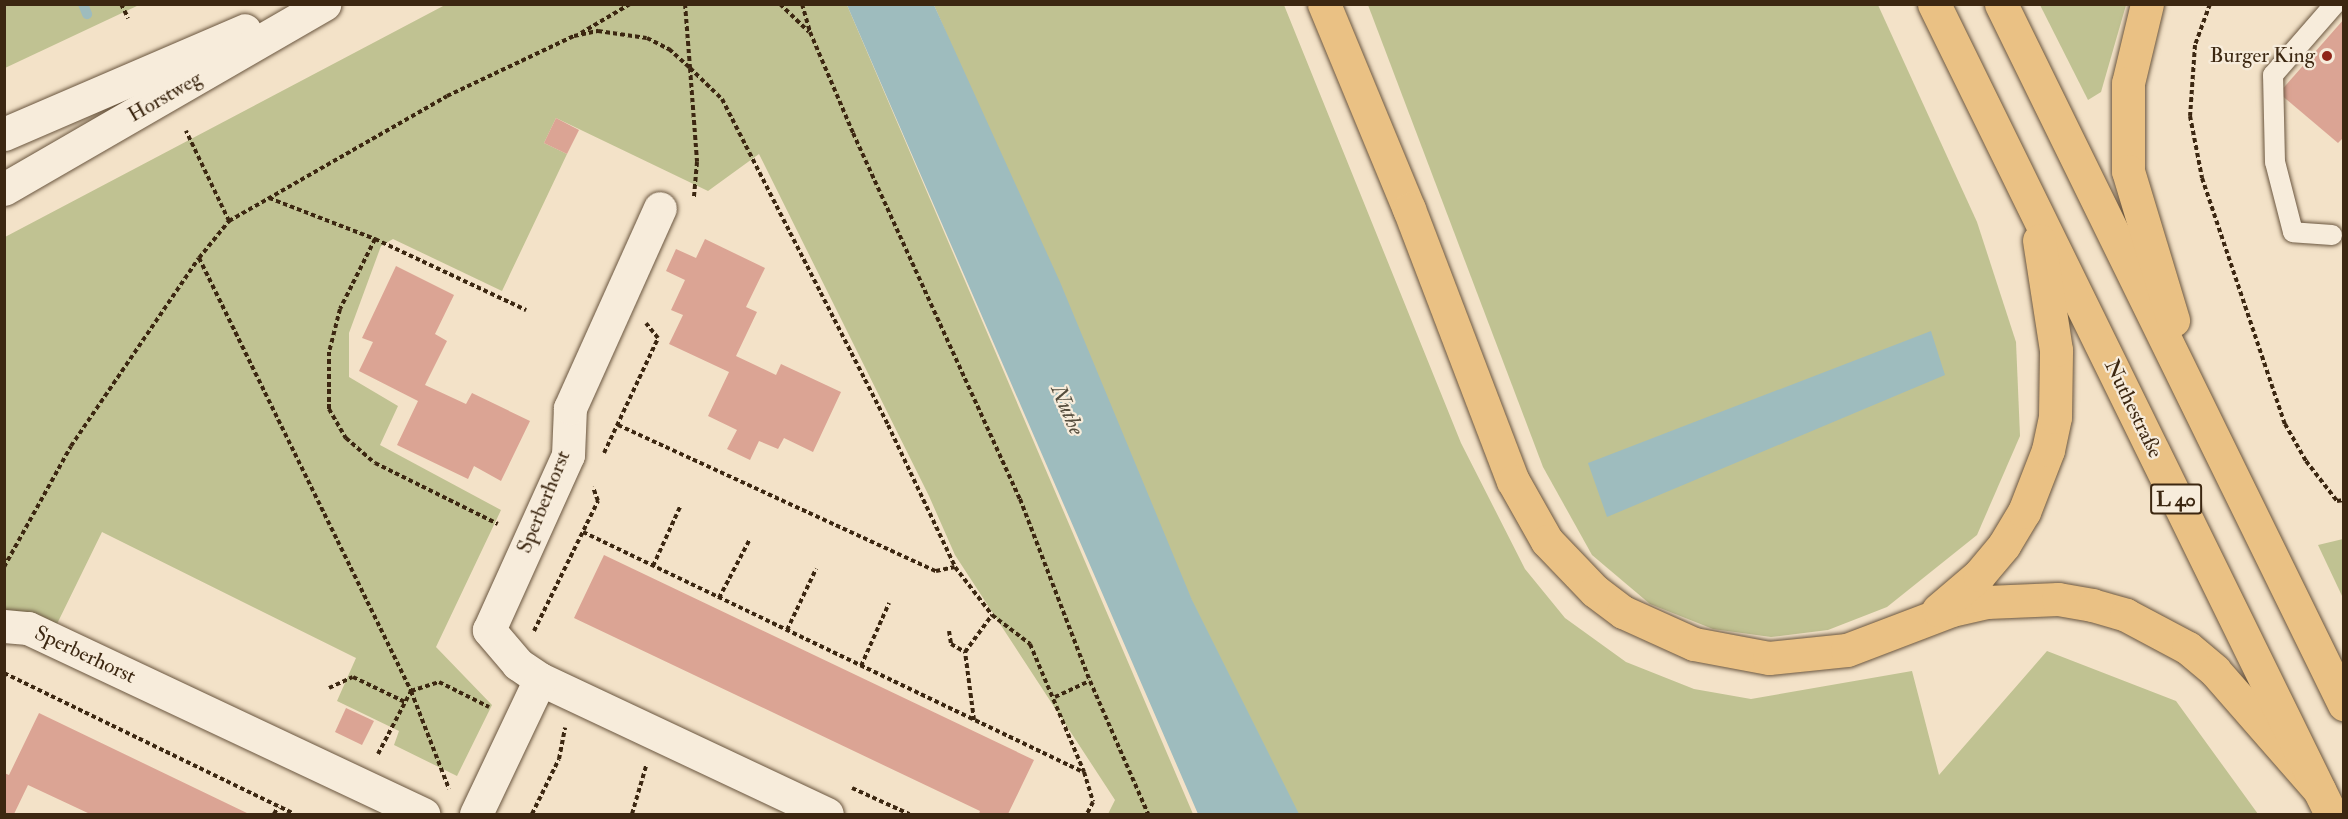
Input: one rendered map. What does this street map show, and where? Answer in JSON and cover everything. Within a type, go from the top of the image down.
[{"type":"highway","points":[[1324,4],[1409,209],[1513,481],[1547,541],[1570,567],[1632,616],[1694,644],[1731,654],[1769,658],[1837,652],[1884,639],[1919,623],[1975,605],[2022,598],[2069,601],[2126,615],[2188,648],[2215,671],[2325,802]]},
{"type":"highway","name":"Nuthestraße","points":[[1934,4],[2325,802]]},
{"type":"highway","name":"L 40","points":[[2001,4],[2343,704]]},
{"type":"highway","points":[[2147,4],[2128,83],[2128,171],[2202,417]]},
{"type":"highway","points":[[1919,623],[1958,595],[2004,545],[2024,512],[2048,450],[2055,417],[2056,351],[2034,208]]},
{"type":"street","name":"Horstweg","points":[[4,134],[304,4]]},
{"type":"street","name":"Horstweg","points":[[4,189],[324,4]]},
{"type":"street","name":"Sperberhorst","points":[[660,208],[570,408],[568,455],[489,630],[529,672],[812,811]]},
{"type":"street","name":"Sperberhorst","points":[[4,626],[28,628],[423,814]]},
{"type":"street","points":[[476,814],[519,722],[529,672]]},
{"type":"lane","points":[[2332,235],[2293,232],[2275,162],[2273,75],[2335,4]]},
{"type":"path","points":[[121,4],[128,18]]},
{"type":"path","points":[[4,567],[71,446],[199,258],[229,221],[447,96],[574,36],[630,4]]},
{"type":"path","points":[[685,4],[697,162],[696,191],[692,202]]},
{"type":"path","points":[[780,4],[810,32]]},
{"type":"path","points":[[802,4],[810,32],[1020,499],[1090,681],[1149,814]]},
{"type":"path","points":[[2210,4],[2195,45],[2190,116],[2202,178],[2285,424],[2312,469],[2337,501],[2343,500]]},
{"type":"path","points":[[574,36],[598,31],[646,38],[669,49],[722,99],[888,425],[955,567],[992,615],[1030,644],[1055,698],[1084,772],[1093,802],[1087,814]]},
{"type":"path","points":[[186,131],[229,221]]},
{"type":"path","points":[[268,198],[375,239],[526,310]]},
{"type":"path","points":[[375,239],[338,320],[329,352],[329,409],[346,438],[375,463],[530,539]]},
{"type":"path","points":[[199,258],[411,691],[451,794]]},
{"type":"path","points":[[601,460],[658,338],[640,315]]},
{"type":"path","points":[[618,425],[936,571],[955,567]]},
{"type":"path","points":[[529,672],[583,532],[598,501],[591,481]]},
{"type":"path","points":[[653,566],[680,507]]},
{"type":"path","points":[[583,532],[1084,772]]},
{"type":"path","points":[[719,598],[750,539]]},
{"type":"path","points":[[787,630],[816,569]]},
{"type":"path","points":[[861,666],[889,603]]},
{"type":"path","points":[[974,720],[965,652],[992,615]]},
{"type":"path","points":[[949,631],[951,644],[965,652]]},
{"type":"path","points":[[4,673],[294,814]]},
{"type":"path","points":[[329,688],[353,676],[405,702]]},
{"type":"path","points":[[1055,698],[1090,681]]},
{"type":"path","points":[[362,786],[411,691],[439,682],[519,722]]},
{"type":"path","points":[[532,814],[559,759],[571,694]]},
{"type":"path","points":[[632,814],[656,734]]},
{"type":"path","points":[[274,814],[278,807]]},
{"type":"green space","points":[[5,4],[139,4],[139,5],[5,68]]},
{"type":"green space","points":[[445,5],[847,5],[1193,814],[1108,814],[1115,800],[955,555],[929,496],[759,154],[708,191],[556,118],[544,143],[567,154],[502,291],[393,239],[381,246],[349,333],[349,377],[398,406],[380,445],[501,510],[436,647],[492,705],[457,776],[394,745],[399,731],[337,701],[356,658],[102,532],[55,628],[5,617],[5,237]]},
{"type":"green space","points":[[934,5],[1284,5],[1461,443],[1525,569],[1565,618],[1626,662],[1694,689],[1751,699],[1912,671],[1939,775],[2047,651],[2176,701],[2258,814],[1284,814]]},
{"type":"green space","points":[[1368,5],[1878,5],[1977,222],[2016,342],[2020,436],[1977,535],[1887,607],[1828,630],[1771,637],[1713,629],[1650,604],[1592,555],[1543,467]]},
{"type":"green space","points":[[2040,5],[2126,5],[2101,92],[2088,100]]},
{"type":"green space","points":[[2344,539],[2343,598],[2318,545]]},
{"type":"water","name":"Nuthe","points":[[847,5],[934,5],[1060,282],[1192,600],[1299,814],[1198,814]]},
{"type":"water","points":[[1931,331],[1945,375],[1607,517],[1588,463]]},
{"type":"building","name":"Burger King","points":[[2344,19],[2344,137],[2338,143],[2279,93]]},
{"type":"building","points":[[556,118],[579,130],[567,154],[544,143]]},
{"type":"building","points":[[705,239],[765,268],[746,307],[757,312],[736,356],[776,375],[781,364],[841,392],[813,452],[784,438],[778,449],[759,441],[750,460],[727,449],[737,430],[708,416],[729,372],[669,344],[683,315],[671,310],[685,280],[666,271],[676,249],[696,258]]},
{"type":"building","points":[[396,266],[454,295],[435,334],[447,341],[425,385],[466,404],[472,393],[530,421],[501,481],[474,466],[468,479],[397,445],[418,401],[359,371],[373,342],[362,338]]},
{"type":"building","points":[[604,555],[1034,760],[1008,814],[979,814],[980,811],[574,618]]},
{"type":"building","points":[[346,708],[374,721],[362,745],[335,732]]},
{"type":"building","points":[[39,713],[249,814],[90,814],[28,785],[14,814],[4,814],[4,773],[9,775]]},
{"type":"waterway","points":[[83,4],[87,14]]},
{"type":"place","name":"Burger King","points":[[2327,56]]}]
